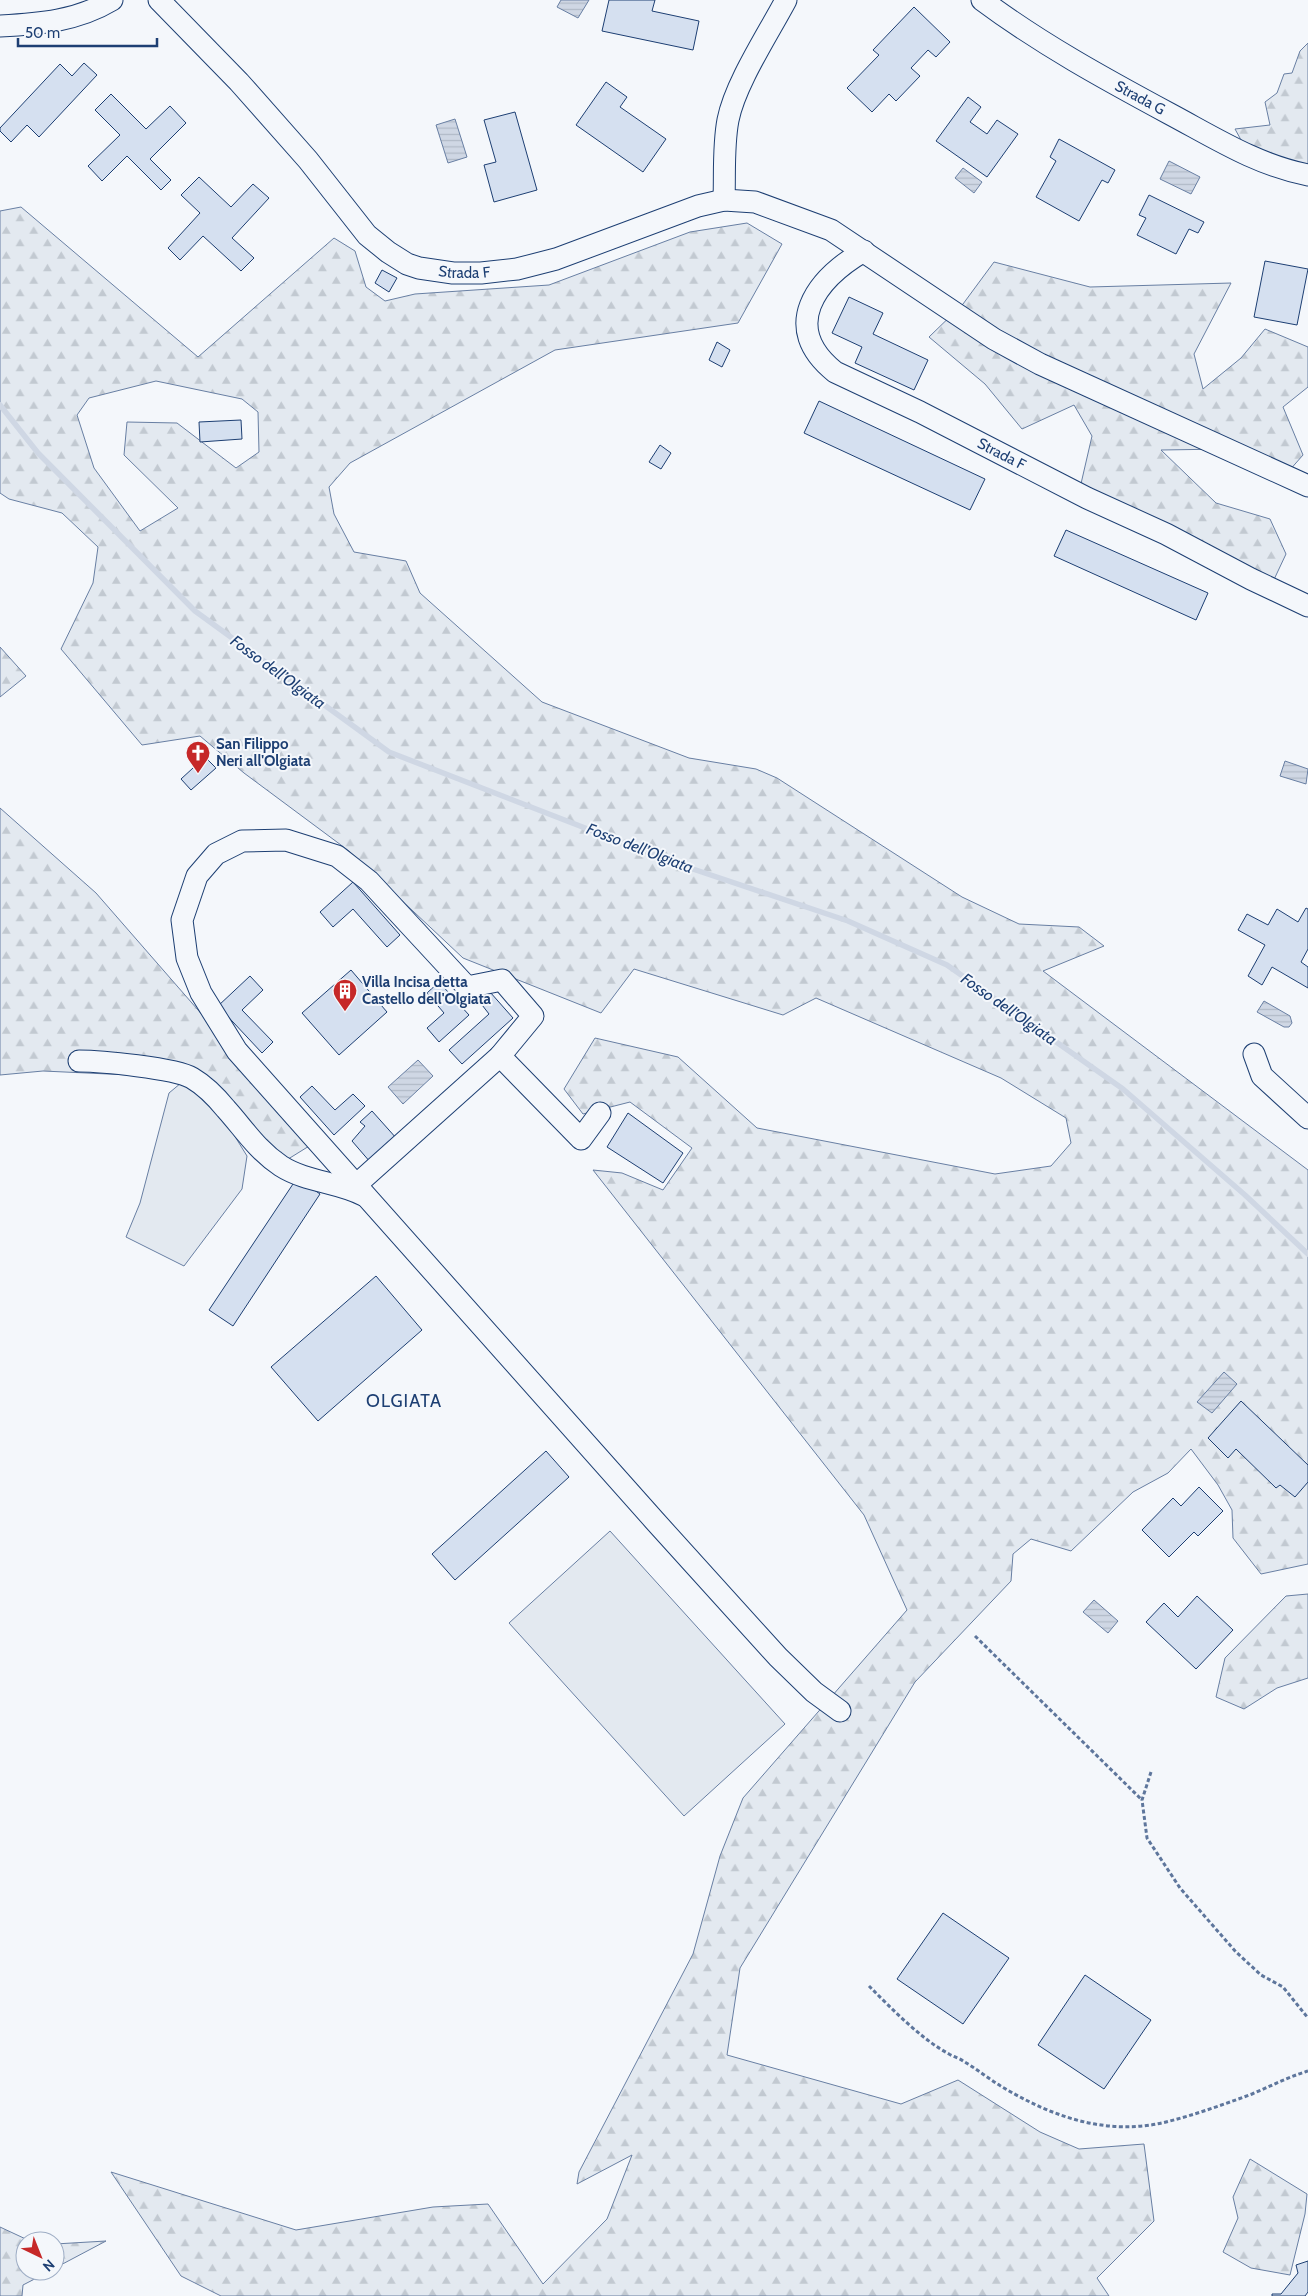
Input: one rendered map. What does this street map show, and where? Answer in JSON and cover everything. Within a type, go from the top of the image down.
[{"type":"street","points":[[0,26],[62,20],[90,12],[112,0]]},
{"type":"street","name":"Strada F","points":[[158,0],[239,82],[308,160],[367,235],[407,264],[419,268],[453,273],[481,273],[517,269],[556,258],[698,206],[724,200],[756,202],[819,224],[864,251],[985,333],[1040,364],[1308,486]]},
{"type":"street","points":[[724,200],[726,130],[730,111],[786,0]]},
{"type":"street","name":"Strada G","points":[[982,0],[1038,39],[1091,71],[1244,154],[1274,166],[1308,175]]},
{"type":"street","name":"Strada F","points":[[864,251],[833,273],[815,294],[809,307],[807,324],[810,341],[819,357],[831,369],[1087,498],[1166,534],[1251,580],[1308,606]]},
{"type":"street","points":[[362,1191],[500,1056],[533,1016],[502,980],[467,987],[369,881],[337,856],[286,840],[242,841],[216,854],[197,876],[182,920],[186,958],[201,993],[237,1051],[647,1513],[778,1657],[814,1692],[840,1711]]},
{"type":"street","points":[[1254,1054],[1262,1076],[1308,1118]]},
{"type":"street","points":[[500,1056],[581,1139],[600,1114]]},
{"type":"street","points":[[79,1062],[168,1071],[192,1077],[226,1108],[263,1153],[283,1167],[312,1178],[362,1191]]},
{"type":"path","points":[[975,1636],[1142,1800]]},
{"type":"path","points":[[1151,1772],[1142,1800],[1147,1838],[1180,1888],[1236,1952],[1261,1975],[1284,1988],[1308,2018]]},
{"type":"path","points":[[869,1986],[891,2008],[941,2048],[1003,2088],[1065,2118],[1099,2127],[1142,2126],[1168,2122],[1253,2093],[1288,2077],[1308,2071]]},
{"type":"green space","points":[[1308,43],[1308,167],[1246,149],[1235,129],[1270,125],[1265,102],[1277,93],[1284,74],[1292,73],[1300,51]]},
{"type":"green space","points":[[21,207],[198,357],[334,238],[355,251],[366,287],[385,301],[415,294],[549,285],[690,232],[747,223],[782,244],[738,323],[555,350],[350,463],[329,487],[334,514],[354,552],[406,561],[420,593],[542,702],[689,758],[756,769],[777,778],[962,897],[1019,924],[1079,927],[1104,946],[1043,971],[1308,1170],[1308,1564],[1261,1574],[1233,1538],[1232,1510],[1218,1485],[1191,1449],[1168,1473],[1133,1492],[1071,1551],[1031,1539],[1013,1554],[1011,1581],[915,1682],[740,1968],[727,2055],[901,2104],[958,2080],[1040,2132],[1079,2149],[1144,2144],[1154,2221],[1097,2278],[1109,2296],[221,2296],[181,2276],[111,2172],[296,2230],[433,2207],[488,2204],[543,2284],[607,2219],[632,2155],[577,2184],[579,2172],[693,1954],[720,1856],[743,1798],[907,1610],[864,1515],[593,1170],[622,1173],[663,1190],[692,1148],[630,1102],[583,1114],[564,1089],[595,1038],[678,1057],[757,1128],[995,1174],[1051,1166],[1071,1143],[1066,1118],[1001,1078],[816,998],[783,1015],[634,969],[601,1013],[463,958],[349,851],[244,773],[200,736],[142,745],[61,649],[93,583],[98,547],[62,513],[9,499],[0,493],[0,211]],"holes":[[[156,381],[242,399],[258,412],[259,452],[236,468],[177,423],[127,422],[124,455],[178,508],[140,531],[94,468],[77,415],[89,398]]]},
{"type":"green space","points":[[994,262],[1090,287],[1231,283],[1194,354],[1203,389],[1241,358],[1265,329],[1308,347],[1308,387],[1283,407],[1303,455],[1288,472],[1226,449],[1161,450],[1216,503],[1270,519],[1286,554],[1270,588],[1080,488],[1092,436],[1074,405],[1022,429],[985,384],[929,337],[963,304]]},
{"type":"green space","points":[[0,647],[26,676],[0,697]]},
{"type":"green space","points":[[0,808],[96,893],[314,1143],[285,1161],[173,1077],[43,1071],[0,1075]]},
{"type":"green space","points":[[181,1083],[218,1109],[247,1156],[242,1189],[184,1266],[126,1237],[140,1203],[169,1093]]},
{"type":"green space","points":[[610,1531],[785,1724],[684,1816],[509,1623]]},
{"type":"green space","points":[[1308,1594],[1308,1678],[1277,1688],[1244,1709],[1216,1697],[1225,1658],[1286,1596]]},
{"type":"green space","points":[[1250,2159],[1307,2194],[1305,2214],[1290,2275],[1251,2268],[1223,2252],[1238,2218],[1233,2197]]},
{"type":"green space","points":[[0,2227],[15,2234],[15,2281],[31,2281],[23,2285],[22,2296],[0,2296]]},
{"type":"green space","points":[[106,2241],[65,2263],[65,2243]]},
{"type":"shaded area","points":[[561,0],[589,0],[578,18],[557,7]]},
{"type":"shaded area","points":[[455,119],[467,157],[448,163],[436,125]]},
{"type":"shaded area","points":[[1169,161],[1200,177],[1191,194],[1160,179]]},
{"type":"shaded area","points":[[963,168],[982,182],[974,193],[955,178]]},
{"type":"shaded area","points":[[1285,761],[1308,769],[1306,784],[1280,776]]},
{"type":"shaded area","points":[[1264,1001],[1290,1016],[1292,1023],[1289,1027],[1284,1027],[1257,1012]]},
{"type":"shaded area","points":[[418,1060],[433,1076],[403,1104],[388,1087]]},
{"type":"shaded area","points":[[1224,1372],[1237,1384],[1212,1413],[1197,1402]]},
{"type":"shaded area","points":[[1094,1600],[1118,1621],[1108,1633],[1083,1612]]},
{"type":"building","points":[[609,0],[655,0],[652,11],[699,21],[693,50],[602,31]]},
{"type":"building","points":[[914,7],[950,42],[936,57],[928,50],[911,68],[920,76],[896,101],[889,94],[872,112],[847,88],[879,55],[873,50]]},
{"type":"building","points":[[84,63],[97,75],[39,137],[27,125],[11,142],[0,131],[0,128],[60,64],[72,76]]},
{"type":"building","points":[[606,82],[627,97],[620,107],[666,139],[643,172],[576,125]]},
{"type":"building","points":[[111,94],[146,129],[170,106],[186,123],[150,159],[171,180],[161,190],[127,156],[102,181],[88,166],[120,135],[95,110]]},
{"type":"building","points":[[968,97],[981,107],[970,122],[987,134],[997,120],[1018,134],[987,177],[936,141]]},
{"type":"building","points":[[515,112],[537,190],[494,202],[484,165],[496,162],[484,120]]},
{"type":"building","points":[[1059,139],[1115,170],[1108,183],[1102,180],[1079,221],[1036,197],[1056,161],[1050,157]]},
{"type":"building","points":[[199,177],[231,207],[253,184],[269,198],[232,238],[254,258],[241,271],[203,236],[180,260],[168,248],[200,213],[181,195]]},
{"type":"building","points":[[1149,195],[1204,222],[1198,233],[1189,229],[1176,254],[1137,235],[1146,218],[1139,215]]},
{"type":"building","points":[[1265,261],[1308,269],[1297,325],[1254,317]]},
{"type":"building","points":[[382,270],[397,278],[389,292],[375,283]]},
{"type":"building","points":[[849,297],[883,313],[873,334],[928,360],[914,390],[855,363],[862,347],[832,333]]},
{"type":"building","points":[[717,342],[730,350],[722,367],[709,360]]},
{"type":"building","points":[[819,401],[985,479],[970,510],[804,433]]},
{"type":"building","points":[[241,420],[242,439],[200,442],[199,422]]},
{"type":"building","points":[[660,445],[671,453],[661,469],[649,462]]},
{"type":"building","points":[[1066,530],[1208,593],[1196,620],[1054,556]]},
{"type":"building","name":"San Filippo Neri all'Olgiata","points":[[205,757],[216,768],[191,790],[181,779]]},
{"type":"building","points":[[353,882],[400,935],[387,947],[353,909],[333,927],[320,912]]},
{"type":"building","points":[[1306,908],[1308,909],[1308,949],[1301,962],[1308,967],[1308,988],[1272,967],[1262,985],[1248,976],[1265,945],[1238,930],[1247,914],[1268,925],[1277,909],[1298,922]]},
{"type":"building","name":"Villa Incisa detta Castello dell'Olgiata","points":[[351,970],[387,1012],[339,1055],[302,1013]]},
{"type":"building","points":[[250,976],[263,990],[242,1010],[273,1042],[262,1053],[218,1006]]},
{"type":"building","points":[[439,982],[469,1015],[439,1042],[427,1028],[444,1013],[427,993]]},
{"type":"building","points":[[490,992],[513,1018],[462,1064],[449,1050],[489,1014],[479,1001]]},
{"type":"building","points":[[312,1086],[335,1110],[353,1094],[365,1106],[334,1135],[300,1097]]},
{"type":"building","points":[[372,1111],[397,1139],[371,1163],[352,1141],[365,1126],[360,1122]]},
{"type":"building","points":[[628,1113],[683,1153],[663,1183],[607,1147]]},
{"type":"building","points":[[297,1178],[320,1194],[233,1326],[209,1310]]},
{"type":"building","points":[[376,1276],[422,1330],[318,1421],[271,1367]]},
{"type":"building","points":[[1241,1401],[1308,1465],[1308,1482],[1295,1497],[1280,1485],[1276,1488],[1236,1449],[1228,1458],[1208,1438]]},
{"type":"building","points":[[546,1451],[569,1477],[455,1580],[432,1554]]},
{"type":"building","points":[[1199,1487],[1223,1511],[1198,1536],[1194,1532],[1169,1557],[1142,1530],[1173,1498],[1181,1506]]},
{"type":"building","points":[[1197,1596],[1233,1630],[1196,1669],[1146,1622],[1164,1603],[1178,1617]]},
{"type":"building","points":[[943,1913],[1009,1958],[963,2024],[897,1979]]},
{"type":"building","points":[[1085,1975],[1151,2020],[1104,2089],[1038,2045]]},
{"type":"building","points":[[1308,2261],[1308,2292],[1305,2296],[1272,2296],[1272,2294],[1281,2294],[1298,2273],[1296,2265]]},
{"type":"waterway","name":"Fosso dell’Olgiata","points":[[0,405],[38,453],[195,611],[389,752],[678,864],[848,921],[947,965],[1123,1089],[1245,1195],[1308,1254]]},
{"type":"place","name":"San Filippo Neri all'Olgiata","points":[[198,774]]},
{"type":"place","name":"Villa Incisa detta Castello dell'Olgiata","points":[[345,1012]]},
{"type":"district","name":"OLGIATA","points":[[404,1401]]}]
